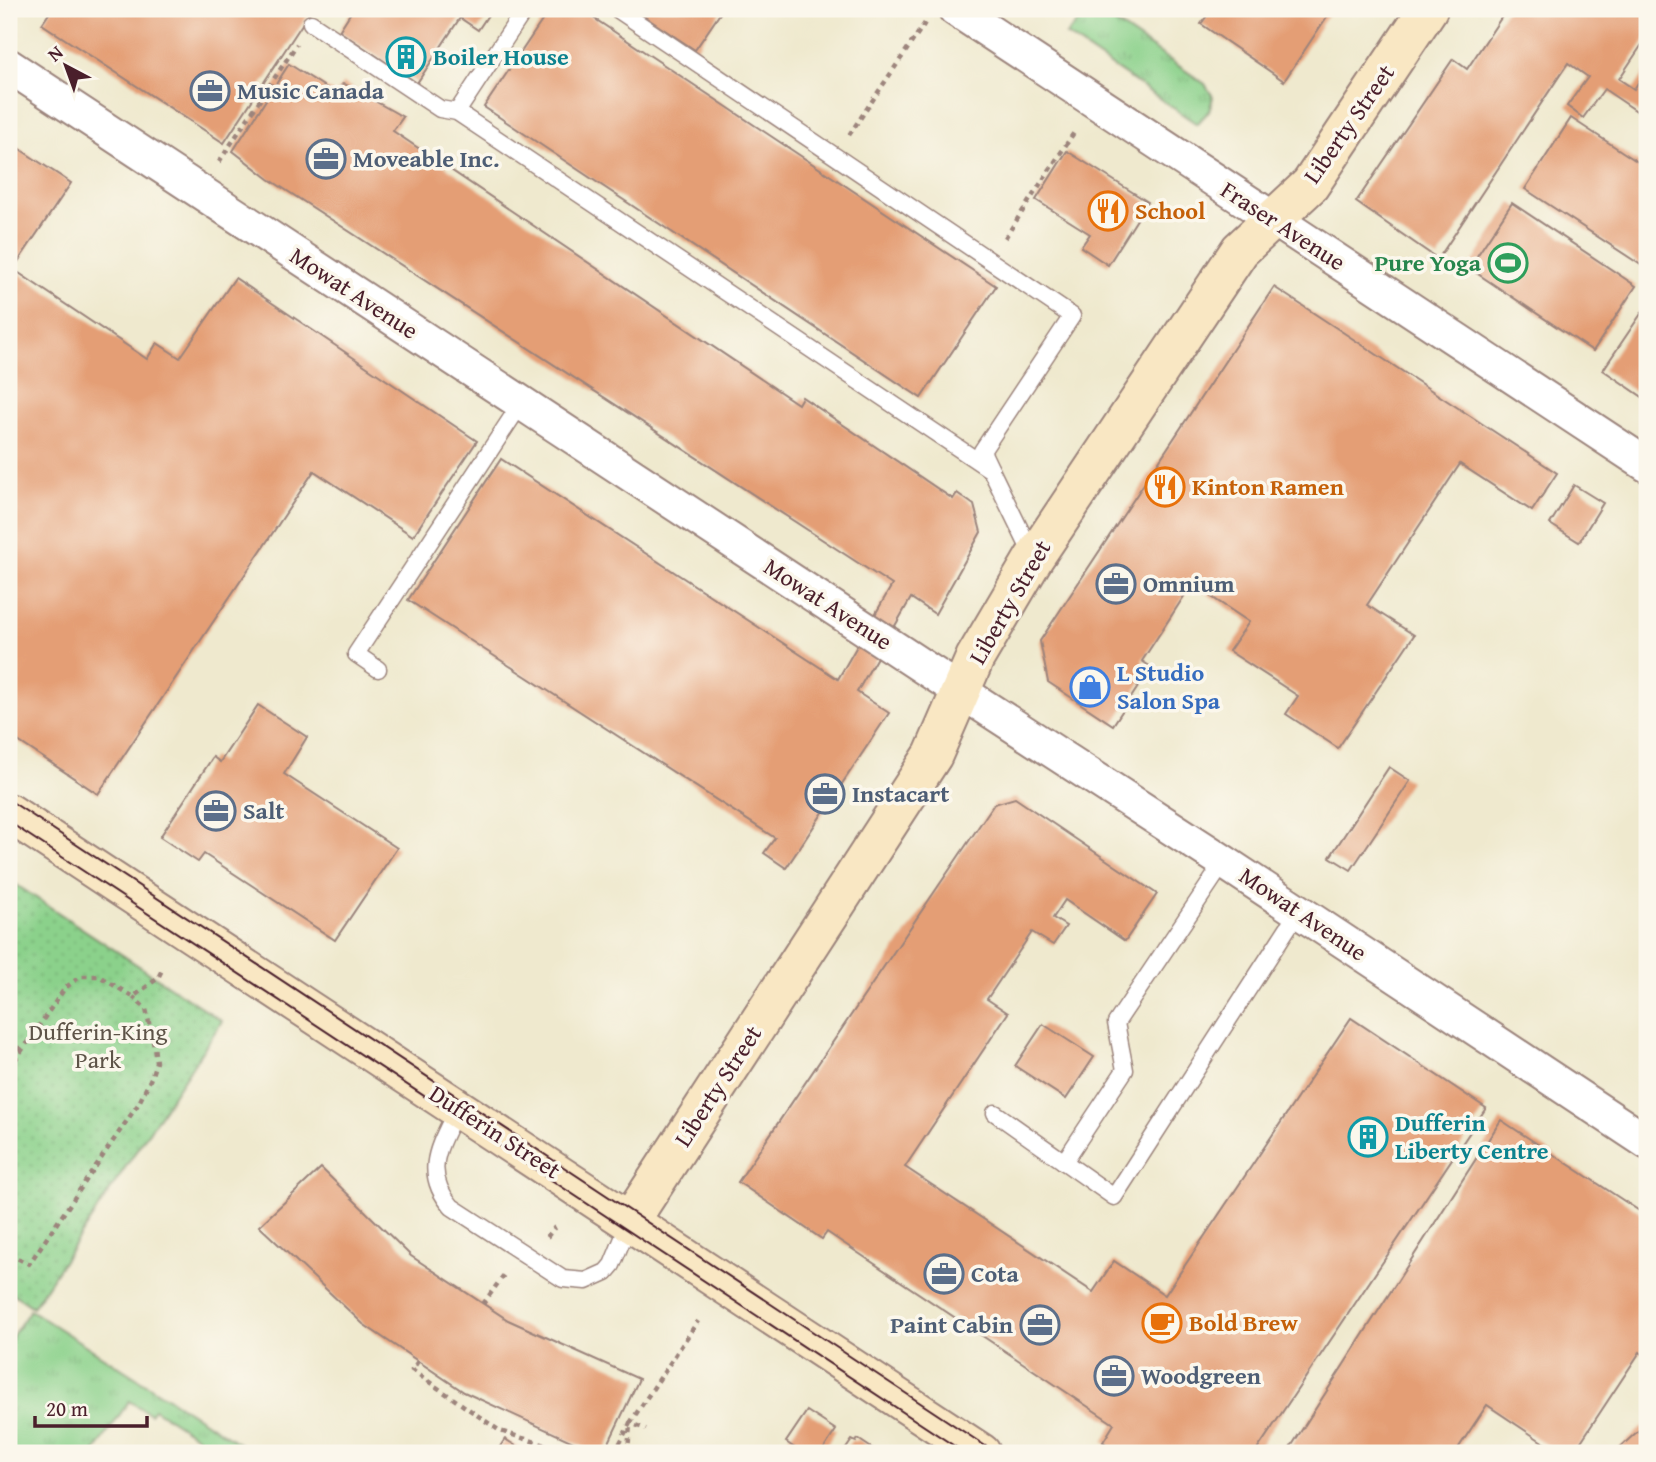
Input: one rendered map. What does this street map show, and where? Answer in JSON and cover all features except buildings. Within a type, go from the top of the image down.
[{"type":"street","name":"Liberty Street","points":[[630,1221],[933,755],[975,658],[1034,558],[1240,250],[1310,185],[1428,9]]},
{"type":"street","name":"Fraser Avenue","points":[[942,13],[1094,101],[1647,465]]},
{"type":"street","name":"Mowat Avenue","points":[[9,66],[1647,1142]]},
{"type":"street","name":"Dufferin Street","points":[[9,813],[981,1453]]},
{"type":"lane","points":[[457,111],[525,9]]},
{"type":"lane","points":[[617,9],[1072,316],[982,451],[1034,558]]},
{"type":"lane","points":[[311,23],[440,109],[457,111],[991,470]]},
{"type":"lane","points":[[378,668],[356,654],[522,402]]},
{"type":"lane","points":[[1064,1162],[1125,1070],[1116,1023],[1224,862]]},
{"type":"lane","points":[[995,1113],[1114,1197],[1298,912]]},
{"type":"lane","points":[[458,1107],[438,1148],[436,1166],[439,1192],[452,1207],[563,1279],[586,1280],[606,1272],[612,1265],[630,1221]]},
{"type":"path","points":[[835,156],[942,13]]},
{"type":"path","points":[[199,192],[311,23]]},
{"type":"path","points":[[1004,239],[1094,101]]},
{"type":"path","points":[[133,997],[158,978],[162,970]]},
{"type":"path","points":[[9,1069],[65,988],[81,976],[99,976],[133,997],[146,1009],[156,1062],[139,1103],[29,1264],[9,1254]]},
{"type":"path","points":[[9,1042],[22,1050]]},
{"type":"path","points":[[483,1304],[507,1272]]},
{"type":"path","points":[[614,1453],[630,1423],[698,1321]]},
{"type":"path","points":[[418,1361],[412,1370],[500,1431],[571,1453]]},
{"type":"path","points":[[630,1423],[646,1429]]},
{"type":"path","points":[[628,1453],[630,1423]]},
{"type":"green space","points":[[1098,11],[1205,84],[1213,97],[1209,111],[1197,124],[1066,35],[1080,19]]},
{"type":"green space","name":"Dufferin-King Park","points":[[9,880],[222,1021],[33,1307],[9,1291]]},
{"type":"green space","points":[[30,1310],[254,1453],[222,1453],[154,1409],[150,1414],[129,1401],[94,1453],[9,1453],[9,1341]]},
{"type":"tram line","points":[[9,800],[996,1453]]},
{"type":"tram line","points":[[9,822],[965,1453]]},
{"type":"place","name":"Boiler House","points":[[406,57]]},
{"type":"place","name":"Music Canada","points":[[210,91]]},
{"type":"place","name":"Moveable Inc.","points":[[326,159]]},
{"type":"place","name":"School","points":[[1108,211]]},
{"type":"place","name":"Pure Yoga","points":[[1508,263]]},
{"type":"place","name":"Kinton Ramen","points":[[1165,487]]},
{"type":"place","name":"Omnium","points":[[1116,584]]},
{"type":"place","name":"L Studio Salon Spa","points":[[1090,687]]},
{"type":"place","name":"Instacart","points":[[825,794]]},
{"type":"place","name":"Salt","points":[[216,811]]},
{"type":"place","name":"Dufferin Liberty Centre","points":[[1368,1137]]},
{"type":"place","name":"Cota","points":[[944,1274]]},
{"type":"place","name":"Bold Brew","points":[[1162,1323]]},
{"type":"place","name":"Paint Cabin","points":[[1040,1325]]},
{"type":"place","name":"Woodgreen","points":[[1114,1376]]}]
